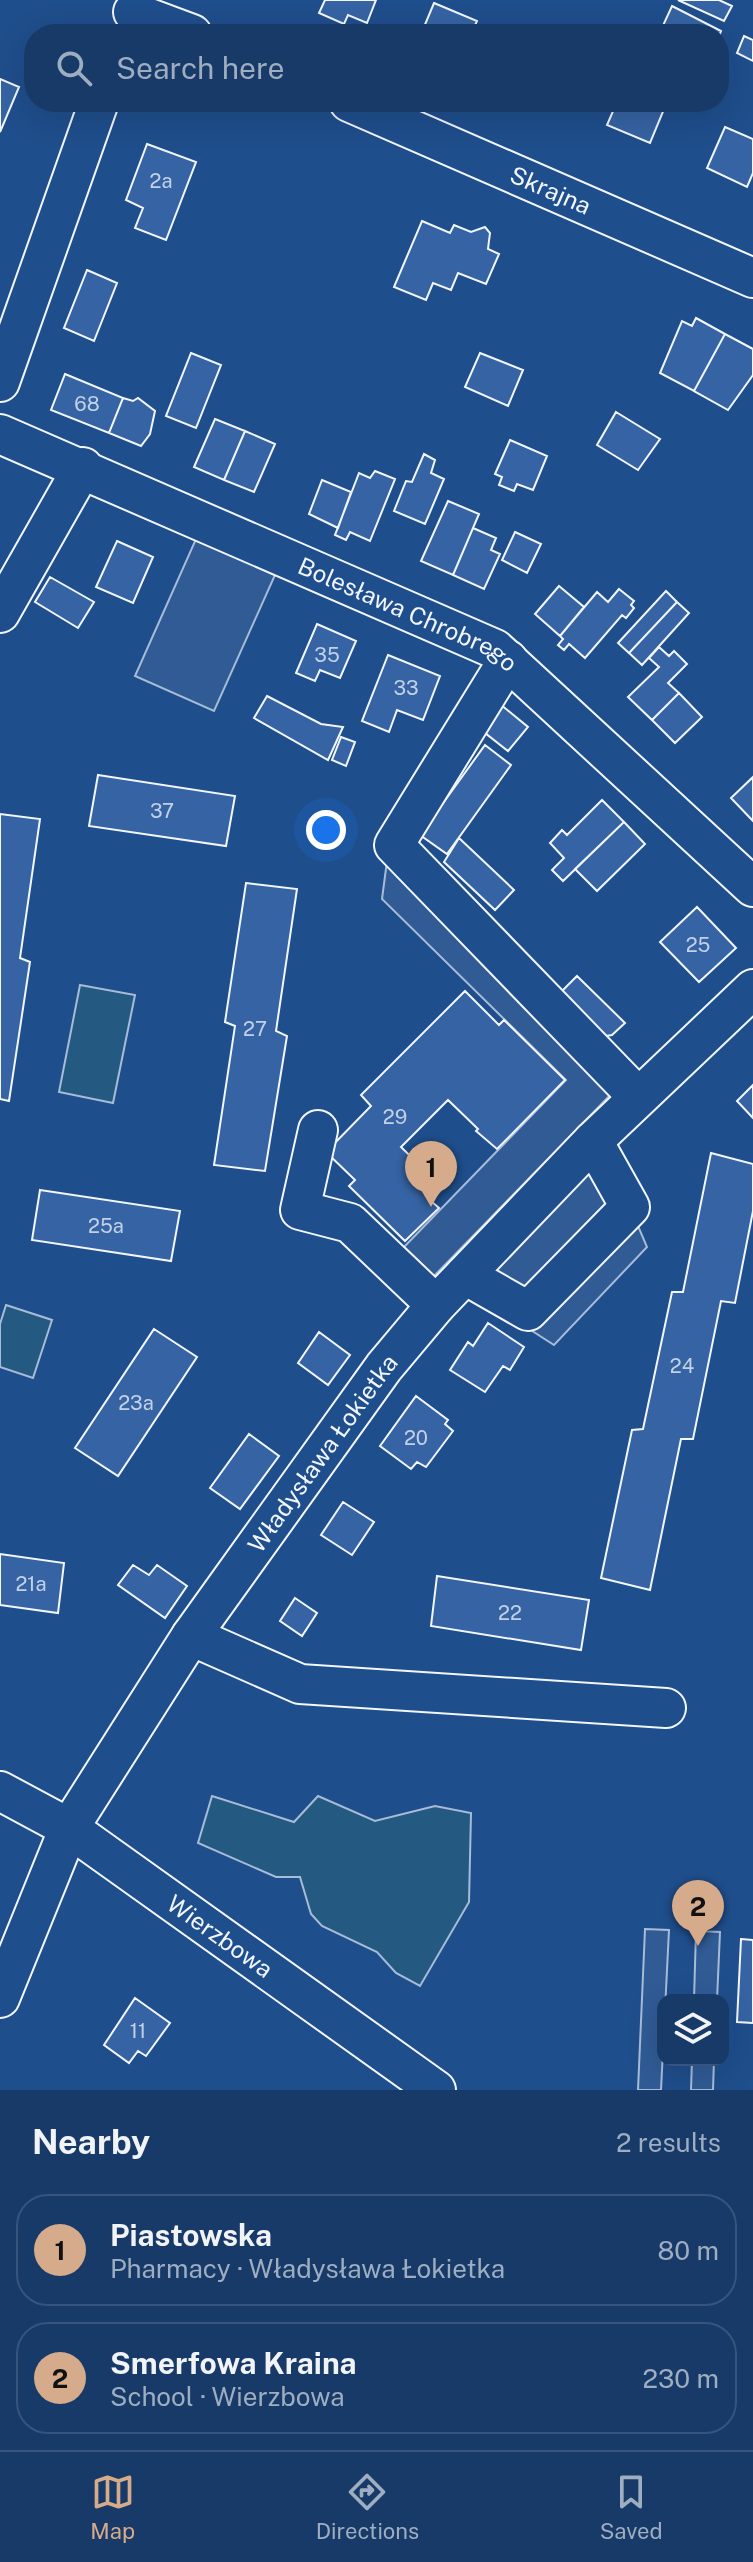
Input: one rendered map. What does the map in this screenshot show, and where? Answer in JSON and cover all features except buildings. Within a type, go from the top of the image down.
[{"type":"street","points":[[132,15],[160,24]]},
{"type":"street","points":[[0,382],[95,112]]},
{"type":"street","name":"Skrajna","points":[[372,112],[753,278]]},
{"type":"street","name":"Bolesława Chrobrego","points":[[0,434],[83,467],[495,649],[753,887]]},
{"type":"street","points":[[0,613],[83,467]]},
{"type":"street","points":[[508,660],[394,845],[638,1097]]},
{"type":"street","name":"Władysława Łokietka","points":[[0,1998],[69,1828],[191,1636],[384,1367],[436,1305],[593,1141],[753,989]]},
{"type":"street","points":[[318,1130],[300,1210],[350,1223],[436,1305]]},
{"type":"street","points":[[465,1275],[528,1311],[630,1207],[593,1141]]},
{"type":"street","points":[[191,1636],[300,1684],[666,1708]]},
{"type":"street","name":"Wierzbowa","points":[[0,1791],[69,1828],[436,2090]]},
{"type":"shaded area","points":[[196,539],[275,575],[214,711],[135,676]]},
{"type":"shaded area","points":[[387,861],[619,1086],[434,1276],[404,1247],[566,1080],[382,899]]},
{"type":"shaded area","points":[[80,985],[135,995],[113,1103],[59,1092]]},
{"type":"shaded area","points":[[581,1168],[630,1207],[647,1247],[554,1345],[467,1289]]},
{"type":"shaded area","points":[[6,1305],[52,1320],[33,1378],[0,1367],[0,1324]]},
{"type":"shaded area","points":[[212,1796],[294,1822],[318,1796],[375,1821],[435,1806],[471,1813],[469,1902],[420,1986],[396,1973],[377,1952],[322,1926],[311,1914],[300,1877],[276,1877],[198,1843]]},
{"type":"shaded area","points":[[645,1929],[669,1930],[666,1994],[657,1994],[657,2066],[662,2066],[661,2090],[638,2090]]},
{"type":"shaded area","points":[[696,1931],[720,1932],[717,1994],[694,1994]]},
{"type":"shaded area","points":[[692,2066],[714,2066],[713,2090],[691,2090]]},
{"type":"place","name":"Piastowska","points":[[431,1207]]},
{"type":"place","name":"Smerfowa Kraina","points":[[698,1946]]}]
